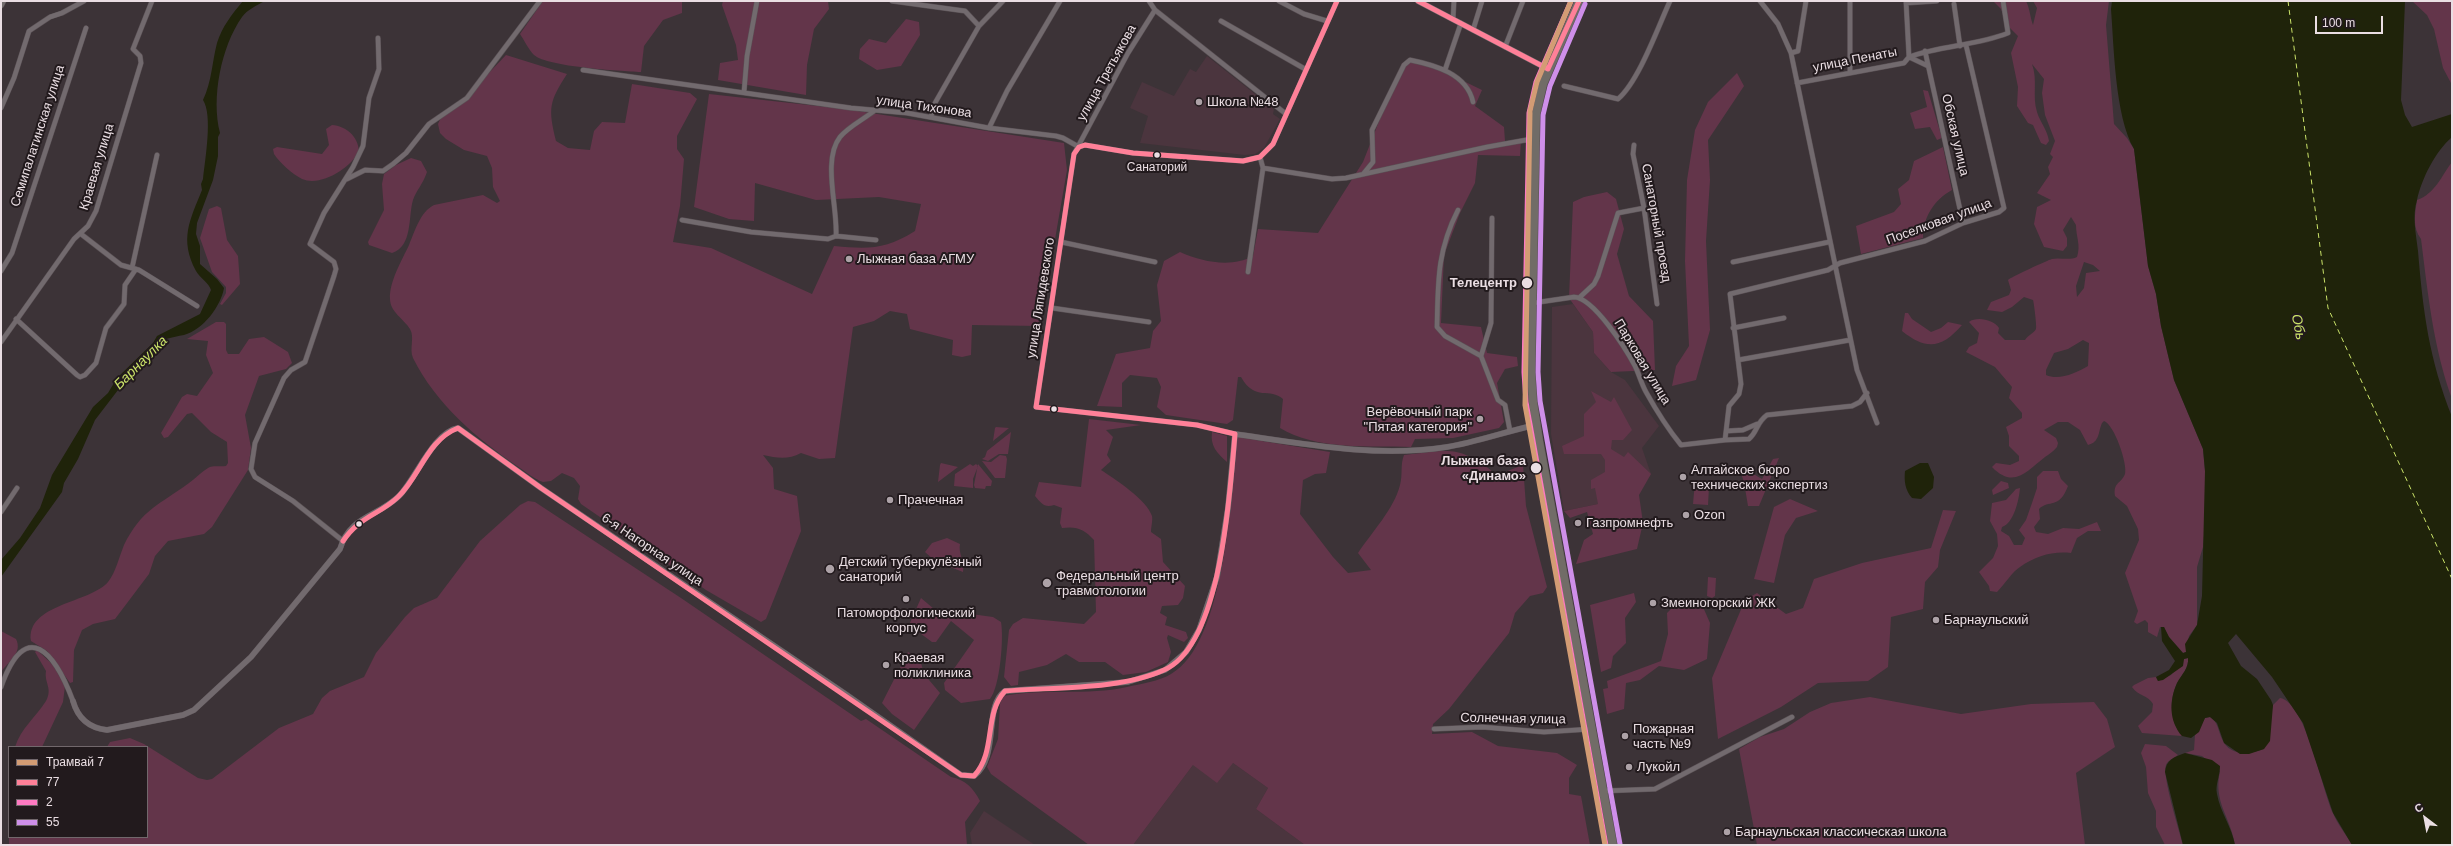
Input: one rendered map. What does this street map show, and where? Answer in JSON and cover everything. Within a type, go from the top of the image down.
[{"type":"highway","points":[[1579,1],[1548,69],[1539,99],[1535,141],[1531,372],[1536,425],[1613,845]]},
{"type":"main road","points":[[1,5],[3,1]]},
{"type":"street","points":[[1,108],[14,78],[29,31],[50,16],[62,13],[84,1]]},
{"type":"street","name":"Краевая улица","points":[[1,342],[74,239],[91,223],[98,207],[113,151],[141,63],[140,56],[133,49],[152,1]]},
{"type":"street","points":[[345,180],[365,170],[383,171],[406,153],[429,124],[467,98],[540,1]]},
{"type":"street","points":[[744,92],[747,56],[757,1]]},
{"type":"street","points":[[892,1],[952,8],[969,13],[979,26]]},
{"type":"street","points":[[952,8],[953,1]]},
{"type":"street","points":[[931,117],[935,103],[979,26],[1002,1]]},
{"type":"street","points":[[989,128],[1007,90],[1060,1]]},
{"type":"street","points":[[1149,1],[1155,10],[1286,114]]},
{"type":"street","points":[[1279,1],[1304,14],[1328,21]]},
{"type":"street","points":[[1248,272],[1263,168],[1260,157],[1273,144],[1305,69],[1337,1]]},
{"type":"street","points":[[1418,1],[1548,69]]},
{"type":"street","points":[[1452,19],[1454,1]]},
{"type":"street","points":[[1473,30],[1482,1]]},
{"type":"street","points":[[1505,47],[1523,1]]},
{"type":"street","points":[[1564,86],[1618,99],[1624,94],[1634,76],[1670,1]]},
{"type":"street","points":[[1760,1],[1778,24],[1790,54],[1857,370],[1867,393],[1877,423]]},
{"type":"street","points":[[1790,54],[1798,51],[1806,1]]},
{"type":"street","points":[[1850,1],[1850,72]]},
{"type":"street","name":"улица Пенаты","points":[[1796,83],[1850,72],[1896,66],[1904,63],[1909,57],[1906,2],[1937,1]]},
{"type":"street","points":[[1909,57],[1924,51],[1966,45],[2008,33],[2003,1]]},
{"type":"street","points":[[1954,4],[1960,46]]},
{"type":"street","name":"улица Третьякова","points":[[1079,147],[1128,53],[1155,10]]},
{"type":"street","points":[[1221,21],[1305,69]]},
{"type":"street","points":[[1445,70],[1461,24]]},
{"type":"street","name":"Семипалатинская улица","points":[[1,271],[12,253],[86,28]]},
{"type":"street","points":[[1,688],[19,653],[29,647],[35,647],[48,656],[59,670],[78,715],[84,722],[99,729],[107,730],[183,715],[194,710],[251,657],[340,549],[344,541],[293,501],[255,477],[251,469],[255,443],[284,378],[291,370],[305,362],[334,276],[336,269],[334,262],[310,244],[324,213],[345,180],[363,146],[369,98],[379,69],[378,38]]},
{"type":"street","name":"Поселковая улица","points":[[1835,267],[1840,263],[1926,241],[1963,223],[1999,212],[2004,208],[1966,45]]},
{"type":"street","name":"Обская улица","points":[[1924,51],[1963,223]]},
{"type":"street","points":[[1909,57],[1928,66]]},
{"type":"street","points":[[1360,175],[1366,172],[1373,162],[1372,130],[1404,65],[1410,60],[1445,70],[1461,80],[1473,102]]},
{"type":"street","name":"улица Тихонова","points":[[583,70],[874,111],[931,117],[989,128],[1063,138],[1079,147],[1085,145],[1133,153],[1243,161],[1260,157]]},
{"type":"street","points":[[836,236],[837,217],[832,195],[831,154],[840,137],[874,111]]},
{"type":"street","points":[[1263,168],[1332,179],[1360,175],[1487,147],[1526,140],[1535,141]]},
{"type":"street","name":"Санаторный проезд","points":[[1634,145],[1633,154],[1644,208],[1658,304]]},
{"type":"street","name":"улица Ляпидевского","points":[[1079,147],[1074,154],[1036,407],[1198,425],[1235,434]]},
{"type":"street","points":[[16,319],[78,376],[85,375],[96,363],[106,328],[124,304],[125,285],[134,269],[157,155]]},
{"type":"street","points":[[1533,303],[1580,297],[1594,284],[1598,276],[1618,213],[1644,208]]},
{"type":"street","points":[[1458,210],[1447,232],[1439,263],[1437,327],[1445,336],[1481,356]]},
{"type":"street","points":[[1492,218],[1491,323],[1481,356],[1498,400],[1505,405],[1510,431]]},
{"type":"street","points":[[682,220],[751,232],[828,239],[836,236],[876,240]]},
{"type":"street","points":[[81,234],[121,264],[134,269],[197,306]]},
{"type":"street","points":[[1061,242],[1155,262]]},
{"type":"street","points":[[1733,262],[1829,242]]},
{"type":"street","points":[[1725,440],[1729,406],[1741,389],[1730,294],[1835,267]]},
{"type":"street","name":"Парковая улица","points":[[1580,297],[1602,318],[1634,366],[1649,397],[1681,445],[1749,439],[1754,434],[1757,424],[1767,415],[1852,406],[1860,402],[1867,393]]},
{"type":"street","points":[[1052,308],[1149,322]]},
{"type":"street","points":[[1733,328],[1784,318]]},
{"type":"street","points":[[1738,360],[1850,340]]},
{"type":"street","points":[[1727,431],[1744,430],[1757,424]]},
{"type":"street","points":[[1235,434],[1324,447],[1395,451],[1447,447],[1536,425]]},
{"type":"street","name":"6-я Нагорная улица","points":[[344,541],[357,522],[399,497],[444,434],[458,428],[541,488],[844,693],[961,775],[974,776],[983,767],[992,737],[996,701],[1005,691],[1128,682],[1165,670],[1186,652],[1199,630],[1217,577],[1228,508],[1235,434]]},
{"type":"street","points":[[1,512],[17,488]]},
{"type":"street","points":[[1603,791],[1655,789],[1792,717]]},
{"type":"street","name":"Солнечная улица","points":[[1434,729],[1482,727],[1544,732],[1592,729]]},
{"type":"shaded area","points":[[543,1],[682,1],[682,13],[663,20],[644,46],[641,72],[602,69],[554,63],[542,59],[532,53],[520,34]]},
{"type":"shaded area","points":[[723,1],[828,1],[829,9],[814,29],[807,65],[806,95],[718,80],[720,63],[738,60],[736,45],[722,5]]},
{"type":"shaded area","points":[[1993,1],[2026,1],[2033,25],[2037,8],[2033,1],[2109,1],[2106,25],[2114,124],[2127,138],[2134,149],[2148,266],[2156,294],[2161,326],[2174,380],[2203,449],[2206,516],[2203,547],[2197,567],[2197,625],[2189,636],[2186,652],[2183,653],[2169,637],[2164,627],[2160,627],[2157,637],[2148,632],[2148,623],[2145,620],[2137,624],[2134,622],[2138,611],[2125,573],[2139,540],[2138,529],[2127,506],[2115,496],[2115,488],[2125,474],[2125,469],[2116,436],[2108,424],[2104,421],[2102,423],[2097,439],[2092,444],[2088,445],[2080,430],[2068,422],[2058,422],[2044,430],[2056,438],[2058,443],[2057,447],[2027,472],[2020,476],[2007,477],[2000,474],[1992,467],[1996,463],[2010,465],[2019,461],[2019,456],[2009,446],[2009,436],[2006,427],[2022,418],[2022,413],[2009,398],[2012,387],[1995,367],[1966,352],[1969,347],[1977,343],[1979,333],[1969,322],[1976,319],[1989,321],[1997,325],[1999,328],[1998,333],[2005,340],[2025,340],[2036,329],[2033,300],[2024,297],[2012,307],[2002,312],[1987,310],[1991,302],[2009,295],[2011,290],[2008,280],[2052,259],[2071,259],[2077,257],[2079,249],[2076,225],[2071,217],[2063,230],[2067,238],[2067,246],[2063,251],[2044,247],[2034,224],[2037,207],[2051,200],[2037,193],[2050,174],[2048,167],[2053,157],[2050,154],[2055,141],[2045,115],[2042,93],[2044,79],[2032,64],[2035,76],[2035,100],[2038,116],[2047,133],[2049,141],[2046,145],[2041,143],[2033,125],[2028,123],[2017,106],[2018,87],[2011,53],[2018,36],[2008,26],[2001,9]],"holes":[[[2084,262],[2093,265],[2100,271],[2086,273],[2084,288],[2077,297],[2076,286]],[[2083,340],[2089,343],[2088,366],[2073,374],[2062,377],[2051,377],[2046,375],[2046,370],[2054,353],[2068,349]]]},
{"type":"shaded area","points":[[2412,1],[2452,1],[2452,85],[2443,68],[2434,29],[2427,15]]},
{"type":"shaded area","points":[[906,19],[919,22],[920,35],[901,66],[877,70],[859,59],[860,49],[869,39],[886,43]]},
{"type":"shaded area","points":[[506,55],[567,74],[554,99],[551,113],[556,141],[568,148],[590,150],[594,131],[602,122],[625,123],[632,84],[690,93],[697,99],[677,136],[677,149],[684,159],[680,206],[673,242],[711,248],[812,294],[834,246],[867,248],[894,242],[915,231],[921,204],[879,197],[816,200],[755,183],[754,221],[729,219],[694,207],[709,94],[845,109],[1064,143],[1067,170],[1040,326],[972,325],[971,355],[962,357],[952,355],[953,340],[910,329],[907,314],[890,311],[874,321],[853,327],[835,458],[819,459],[801,453],[792,457],[782,458],[763,455],[773,468],[774,489],[797,496],[801,531],[766,619],[761,622],[706,590],[581,504],[578,499],[580,486],[574,478],[562,473],[551,481],[543,482],[533,477],[487,444],[458,419],[445,405],[422,375],[413,358],[410,329],[392,308],[390,292],[396,271],[409,245],[418,222],[425,212],[434,205],[483,195],[497,203],[500,201],[493,187],[492,168],[487,156],[464,150],[446,139],[440,133],[438,124],[442,115],[466,97]]},
{"type":"shaded area","name":"Школа №48","points":[[1207,56],[1274,109],[1273,114],[1280,119],[1264,148],[1255,154],[1245,155],[1140,143],[1148,116],[1130,108],[1142,82],[1174,96],[1190,69],[1196,72]]},
{"type":"shaded area","points":[[1420,60],[1482,90],[1475,106],[1504,127],[1505,141],[1521,140],[1520,156],[1478,155],[1475,183],[1460,213],[1444,255],[1441,323],[1481,327],[1487,353],[1517,357],[1518,366],[1505,369],[1497,383],[1504,422],[1499,428],[1453,438],[1415,439],[1411,447],[1344,445],[1310,440],[1294,435],[1280,428],[1283,399],[1273,394],[1257,392],[1246,385],[1241,377],[1238,377],[1233,420],[1227,424],[1166,415],[1157,407],[1161,387],[1157,378],[1130,375],[1122,383],[1122,407],[1097,406],[1116,354],[1150,348],[1153,331],[1161,321],[1157,285],[1164,261],[1180,252],[1207,261],[1226,263],[1245,260],[1253,256],[1258,229],[1318,233],[1363,162],[1402,63]]},
{"type":"shaded area","points":[[1737,73],[1744,86],[1708,140],[1710,180],[1706,241],[1710,330],[1696,380],[1672,386],[1676,366],[1689,346],[1685,261],[1687,180],[1695,130],[1708,102]]},
{"type":"shaded area","points":[[1923,90],[1928,91],[1942,138],[1937,140],[1930,127],[1915,129],[1910,113],[1927,107]]},
{"type":"shaded area","points":[[332,125],[342,127],[354,136],[359,151],[349,164],[335,174],[318,180],[310,181],[302,179],[286,168],[274,154],[273,149],[277,147],[322,154],[329,145],[326,129]]},
{"type":"shaded area","points":[[1943,147],[1952,190],[1935,204],[1927,216],[1923,238],[1861,254],[1856,226],[1894,212],[1901,204],[1898,189],[1909,180],[1914,161]]},
{"type":"shaded area","points":[[411,158],[421,161],[427,172],[413,200],[407,238],[399,249],[392,253],[369,245],[368,242],[384,210],[382,184],[384,174],[396,165]]},
{"type":"shaded area","points":[[2452,162],[2452,399],[2436,340],[2421,239],[2416,230],[2415,220],[2417,200],[2429,193],[2438,184]]},
{"type":"shaded area","points":[[1607,192],[1616,199],[1624,229],[1617,254],[1629,296],[1653,321],[1655,370],[1611,372],[1594,353],[1593,332],[1569,298],[1573,202],[1584,197]]},
{"type":"shaded area","points":[[217,206],[221,208],[227,240],[238,256],[240,284],[222,305],[220,304],[226,293],[226,287],[212,272],[200,238],[209,209]]},
{"type":"shaded area","points":[[1573,304],[1593,332],[1594,353],[1611,372],[1625,380],[1659,426],[1642,448],[1651,474],[1598,504],[1564,511],[1551,434],[1552,307]]},
{"type":"shaded area","points":[[1905,313],[1908,313],[1912,319],[1931,332],[1941,328],[1948,322],[1962,325],[1955,333],[1941,342],[1927,344],[1919,342],[1902,331]]},
{"type":"shaded area","points":[[216,322],[224,322],[226,324],[226,350],[228,354],[239,354],[249,339],[264,337],[288,352],[292,363],[286,369],[259,376],[245,415],[251,448],[248,470],[212,527],[204,534],[168,541],[155,556],[149,574],[115,619],[93,624],[82,630],[74,650],[73,682],[70,683],[47,651],[31,641],[32,629],[38,619],[48,612],[88,595],[108,582],[115,569],[124,545],[145,515],[203,471],[214,466],[226,466],[228,463],[227,442],[211,432],[192,413],[187,414],[168,437],[164,438],[161,433],[182,397],[187,394],[197,396],[213,373],[206,355],[208,341],[187,339]]},
{"type":"shaded area","points":[[1591,391],[1611,402],[1614,397],[1632,430],[1623,440],[1612,440],[1611,449],[1624,457],[1628,452],[1651,474],[1639,495],[1643,523],[1637,549],[1576,564],[1584,540],[1593,534],[1587,512],[1570,518],[1564,511],[1598,504],[1595,488],[1591,489],[1591,480],[1605,472],[1605,460],[1601,454],[1564,454],[1562,446],[1584,436],[1584,414],[1596,402]]},
{"type":"shaded area","points":[[1089,419],[1141,425],[1106,430],[1113,437],[1107,455],[1111,461],[1101,470],[1130,490],[1149,510],[1152,516],[1151,532],[1161,539],[1163,562],[1185,586],[1183,598],[1178,605],[1162,606],[1160,613],[1167,617],[1165,625],[1186,632],[1188,638],[1184,642],[1168,635],[1167,638],[1171,652],[1168,662],[1146,672],[1123,675],[1105,662],[1079,662],[1066,654],[1047,665],[1019,672],[1018,685],[1011,686],[1004,677],[1009,630],[1013,624],[1023,618],[1084,624],[1096,612],[1094,540],[1080,529],[1072,527],[1062,528],[1060,523],[1062,508],[1054,505],[1045,505],[1035,496],[1039,482],[1081,487]]},
{"type":"shaded area","points":[[995,428],[1009,428],[993,441]]},
{"type":"shaded area","points":[[1011,432],[1008,454],[999,454],[988,461],[982,459],[985,457],[987,451]]},
{"type":"shaded area","points":[[1212,432],[1227,436],[1227,462],[1213,445]]},
{"type":"shaded area","points":[[1237,437],[1330,452],[1326,473],[1315,474],[1303,480],[1300,514],[1333,557],[1348,573],[1371,570],[1358,553],[1393,503],[1401,481],[1404,455],[1443,451],[1463,454],[1473,458],[1497,475],[1523,465],[1526,506],[1547,587],[1543,593],[1530,596],[1515,613],[1509,633],[1449,709],[1433,724],[1432,734],[1472,732],[1498,746],[1557,753],[1577,765],[1569,778],[1569,794],[1581,796],[1590,845],[1305,845],[1256,809],[1268,788],[1233,763],[1217,783],[1193,765],[1133,845],[1089,845],[991,774],[987,767],[998,739],[1000,704],[1003,696],[1034,692],[1112,690],[1127,687],[1161,679],[1171,674],[1189,658],[1203,632],[1214,601],[1222,566],[1228,529]]},
{"type":"shaded area","points":[[1000,455],[1006,456],[1007,459],[1005,478],[995,478],[982,461],[991,462]]},
{"type":"shaded area","points":[[1779,458],[1759,506],[1748,506],[1744,482],[1738,465],[1762,479],[1773,459]]},
{"type":"shaded area","points":[[941,463],[958,467],[938,482],[940,465]]},
{"type":"shaded area","points":[[970,464],[973,466],[976,464],[978,466],[973,479],[973,488],[954,486],[955,474]]},
{"type":"shaded area","points":[[978,464],[992,481],[991,486],[986,486],[985,489],[975,488],[974,485]]},
{"type":"shaded area","points":[[2043,471],[2058,471],[2061,479],[2068,486],[2065,493],[2058,501],[2043,506],[2039,509],[2040,519],[2034,527],[2036,532],[2048,534],[2063,528],[2079,529],[2097,522],[2101,531],[2088,531],[2077,538],[2071,553],[2044,555],[2026,563],[2011,575],[1997,592],[1990,591],[1989,586],[1979,572],[1993,558],[1998,546],[1997,534],[1990,521],[1992,503],[2006,500],[2016,489],[2020,488],[2017,505],[2013,516],[2006,525],[2002,527],[2001,531],[2009,536],[2014,545],[2022,545],[2025,538],[2019,530],[2026,520],[2032,503],[2037,488],[2037,477]]},
{"type":"shaded area","points":[[1695,481],[1705,482],[1709,487],[1708,505],[1693,504]]},
{"type":"shaded area","points":[[2001,481],[2008,483],[2009,488],[1993,495],[1992,490]]},
{"type":"shaded area","points":[[1790,499],[1818,511],[1796,518],[1785,535],[1774,583],[1754,579],[1774,507]]},
{"type":"shaded area","points":[[528,501],[535,502],[681,598],[861,721],[866,719],[951,777],[965,782],[972,788],[980,801],[965,822],[967,845],[9,845],[9,838],[148,838],[148,747],[198,778],[207,780],[212,779],[279,728],[313,714],[322,698],[330,691],[364,677],[376,653],[405,617],[414,608],[437,598],[480,541],[520,505]]},
{"type":"shaded area","points":[[1943,510],[1956,511],[1940,550],[1938,567],[1925,582],[1923,609],[1891,617],[1888,667],[1868,681],[1818,683],[1781,707],[1718,739],[1712,678],[1745,600],[1757,593],[1786,614],[1803,608],[1814,579],[1862,563],[1931,548]]},
{"type":"shaded area","points":[[947,538],[960,544],[963,572],[935,561],[925,552],[932,543]]},
{"type":"shaded area","points":[[1708,577],[1716,578],[1715,596],[1712,598],[1707,596]]},
{"type":"shaded area","points":[[1634,593],[1636,602],[1625,618],[1626,643],[1613,656],[1611,668],[1601,672],[1590,605]]},
{"type":"shaded area","points":[[921,598],[934,609],[993,617],[1001,622],[1002,639],[999,674],[990,699],[961,703],[945,690],[944,683],[974,640],[951,621],[936,642],[932,642],[909,625]]},
{"type":"shaded area","points":[[1674,606],[1703,607],[1710,623],[1707,659],[1684,670],[1659,666],[1640,680],[1626,683],[1624,709],[1607,714],[1603,689],[1608,688],[1607,681],[1661,661],[1668,634],[1667,613]]},
{"type":"shaded area","points":[[1,631],[16,639],[18,649],[14,657],[1,672]]},
{"type":"shaded area","points":[[37,650],[53,665],[65,686],[63,702],[42,746],[15,746],[21,734],[46,701],[49,693],[46,671],[35,652]]},
{"type":"shaded area","points":[[908,652],[920,659],[924,674],[940,693],[914,730],[892,714],[882,703]]},
{"type":"shaded area","points":[[2188,658],[2186,668],[2174,690],[2172,703],[2175,724],[2182,736],[2142,733],[2138,726],[2152,712],[2153,704],[2132,687],[2148,678],[2156,677],[2158,681],[2171,675],[2184,659]]},
{"type":"shaded area","points":[[1870,697],[1961,714],[2031,704],[2094,702],[2107,719],[2115,747],[2076,773],[2085,845],[1757,845],[1739,749],[1760,737],[1784,729],[1810,712],[1831,703]]},
{"type":"shaded area","points":[[2280,698],[2289,703],[2298,714],[2312,748],[2333,813],[2352,845],[2235,845],[2233,835],[2220,801],[2218,782],[2220,771],[2202,756],[2185,753],[2194,750],[2195,735],[2205,718],[2210,717],[2216,724],[2225,745],[2229,749],[2240,753],[2246,753],[2264,749],[2273,705]]},
{"type":"shaded area","points":[[130,738],[147,746],[108,746],[110,742]]},
{"type":"shaded area","points":[[2145,744],[2166,746],[2178,755],[2167,763],[2165,771],[2183,845],[2165,845],[2156,827],[2156,811],[2148,793],[2146,767],[2141,753]]},
{"type":"shaded area","points":[[1233,763],[1268,788],[1256,809],[1305,845],[1133,845],[1193,765]]},
{"type":"shaded area","points":[[984,811],[1035,845],[972,845],[970,833]]},
{"type":"water","name":"Барнаулка","points":[[243,1],[265,1],[244,14],[228,43],[223,58],[217,89],[220,133],[218,137],[218,156],[213,180],[197,223],[196,234],[200,246],[200,264],[217,279],[224,288],[222,295],[215,309],[204,323],[198,328],[184,335],[166,339],[166,344],[148,362],[140,365],[128,377],[95,420],[78,459],[64,483],[62,492],[1,577],[1,560],[20,538],[40,508],[52,475],[93,407],[108,393],[117,378],[153,343],[157,336],[200,314],[211,290],[196,271],[191,260],[187,239],[190,220],[202,190],[201,184],[203,179],[208,138],[208,116],[203,100],[212,72],[215,50],[219,37],[228,21]]},
{"type":"water","name":"Обь","points":[[2112,1],[2405,1],[2401,100],[2405,115],[2412,127],[2452,114],[2452,137],[2440,150],[2430,166],[2419,192],[2416,206],[2415,232],[2422,295],[2432,355],[2452,417],[2452,845],[2352,845],[2333,813],[2303,723],[2272,677],[2236,634],[2228,643],[2241,666],[2257,679],[2273,705],[2270,741],[2264,749],[2249,754],[2240,754],[2224,743],[2217,723],[2210,717],[2205,718],[2199,732],[2191,738],[2182,736],[2175,724],[2172,704],[2174,690],[2186,668],[2188,658],[2184,659],[2183,666],[2163,680],[2158,681],[2156,677],[2169,670],[2175,661],[2162,641],[2161,627],[2164,627],[2169,637],[2183,653],[2186,652],[2185,644],[2197,625],[2202,596],[2205,471],[2203,449],[2174,380],[2161,326],[2156,294],[2148,266],[2134,149],[2123,119],[2116,81],[2111,9]]},
{"type":"water","points":[[1920,463],[1928,463],[1934,477],[1933,488],[1921,499],[1912,498],[1906,489],[1905,478],[1905,471]]},
{"type":"water","points":[[2185,753],[2212,760],[2220,766],[2217,794],[2235,845],[2183,845],[2165,772],[2167,765],[2171,760]]},
{"type":"ferry route","points":[[2288,1],[2328,308],[2452,579]]},
{"type":"tram line","name":"7","points":[[1571,1],[1537,82],[1530,111],[1525,405],[1605,845]]},
{"type":"transit line","name":"77","points":[[343,541],[356,526],[398,497],[406,488],[431,450],[447,434],[458,428],[541,488],[961,775],[974,776],[981,766],[985,756],[994,711],[998,701],[1005,691],[1086,686],[1127,681],[1164,670],[1183,655],[1199,630],[1211,599],[1226,527],[1235,434],[1197,425],[1036,407],[1074,154],[1079,147],[1085,145],[1133,153],[1243,161],[1260,157],[1273,144],[1337,1]]},
{"type":"transit line","name":"77","points":[[1418,1],[1548,69],[1579,1]]},
{"type":"transit line","name":"2","points":[[1571,1],[1536,82],[1529,113],[1524,372],[1526,402],[1606,845]]},
{"type":"transit line","name":"55","points":[[1585,4],[1550,86],[1543,115],[1538,372],[1540,401],[1620,844]]},
{"type":"place","name":"Школа №48","points":[[1199,102]]},
{"type":"place","name":"Санаторий","points":[[1157,155]]},
{"type":"place","name":"Лыжная база АГМУ","points":[[849,259]]},
{"type":"place","name":"Телецентр","points":[[1527,283]]},
{"type":"place","name":"Верёвочный парк \"Пятая категория\"","points":[[1480,419]]},
{"type":"place","name":"Лыжная база «Динамо»","points":[[1536,468]]},
{"type":"place","name":"Алтайское бюро технических экспертиз","points":[[1683,477]]},
{"type":"place","name":"Прачечная","points":[[890,500]]},
{"type":"place","name":"Ozon","points":[[1686,515]]},
{"type":"place","name":"Газпромнефть","points":[[1578,523]]},
{"type":"place","name":"Детский туберкулёзный санаторий","points":[[830,569]]},
{"type":"place","name":"Федеральный центр травмотологии","points":[[1047,583]]},
{"type":"place","name":"Патоморфологический корпус","points":[[906,599]]},
{"type":"place","name":"Змеиногорский ЖК","points":[[1653,603]]},
{"type":"place","name":"Барнаульский","points":[[1936,620]]},
{"type":"place","name":"Краевая поликлиника","points":[[886,665]]},
{"type":"place","name":"Пожарная часть №9","points":[[1625,736]]},
{"type":"place","name":"Лукойл","points":[[1629,767]]},
{"type":"place","name":"Барнаульская классическая школа","points":[[1727,832]]}]
